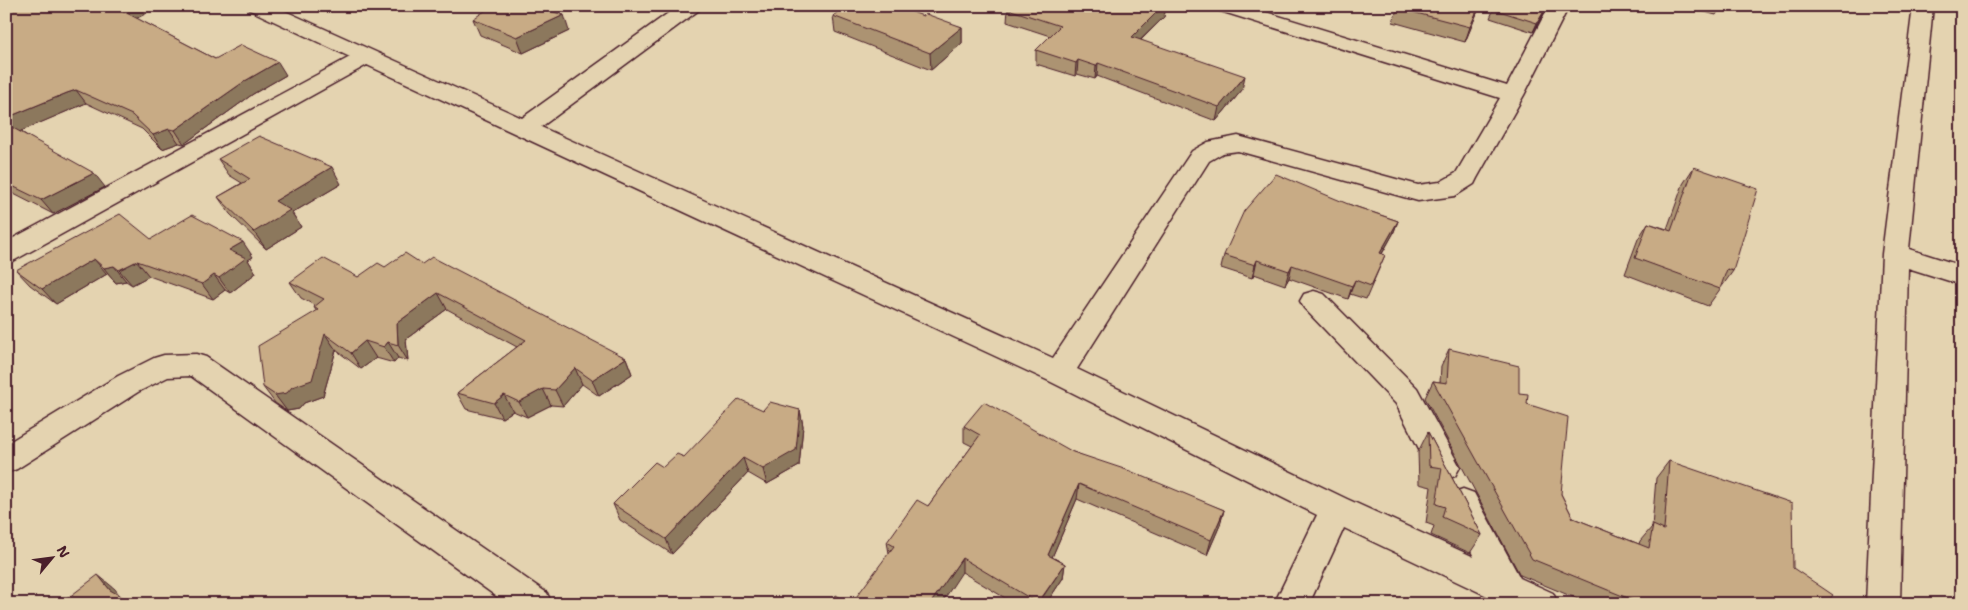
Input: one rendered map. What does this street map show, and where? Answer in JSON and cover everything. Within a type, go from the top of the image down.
[{"type":"street","points":[[257,6],[1059,373],[1336,509],[1541,604]]},
{"type":"street","points":[[524,128],[692,6]]},
{"type":"street","points":[[1224,6],[1513,95]]},
{"type":"street","points":[[1059,373],[1200,156],[1216,146],[1238,143],[1418,193],[1446,190],[1465,178],[1513,95],[1559,6]]},
{"type":"street","points":[[1883,604],[1895,254],[1923,6]]},
{"type":"street","points":[[6,254],[367,56]]},
{"type":"street","points":[[1895,254],[1962,276]]},
{"type":"street","points":[[1314,301],[1407,396],[1508,588]]},
{"type":"street","points":[[6,460],[128,384],[164,366],[196,365],[535,604]]},
{"type":"street","points":[[1291,604],[1336,509]]},
{"type":"building","points":[[6,6],[125,6],[119,9],[215,59],[241,45],[278,62],[245,81],[175,130],[169,129],[153,135],[132,115],[76,90],[6,118]]},
{"type":"building","points":[[492,6],[533,6],[564,15],[517,37],[473,19]]},
{"type":"building","points":[[845,6],[896,6],[962,27],[930,53],[833,16]]},
{"type":"building","points":[[1011,6],[1163,6],[1132,37],[1245,76],[1219,107],[1098,63],[1096,66],[1078,60],[1076,63],[1036,50],[1060,26],[1008,9]]},
{"type":"building","points":[[1398,6],[1479,6],[1470,27],[1397,8]]},
{"type":"building","points":[[1495,6],[1547,6],[1537,23],[1493,9]]},
{"type":"building","points":[[6,124],[94,173],[41,200],[6,183]]},
{"type":"building","points":[[259,136],[332,167],[275,201],[290,210],[254,232],[218,197],[250,179],[218,159]]},
{"type":"building","points":[[1694,167],[1758,189],[1733,271],[1727,269],[1720,289],[1635,258],[1648,223],[1671,231]]},
{"type":"building","points":[[1276,174],[1348,204],[1398,221],[1380,253],[1385,255],[1371,286],[1355,280],[1352,286],[1292,265],[1289,271],[1257,260],[1255,265],[1224,255],[1244,211]]},
{"type":"building","points":[[120,214],[151,239],[192,215],[243,242],[229,250],[246,258],[219,278],[214,275],[202,284],[137,261],[119,270],[114,266],[104,268],[94,259],[42,289],[16,270]]},
{"type":"building","points":[[405,253],[422,264],[432,257],[626,358],[592,380],[575,368],[555,390],[543,389],[519,402],[504,395],[494,403],[457,393],[526,340],[438,293],[397,323],[398,345],[388,342],[384,347],[365,341],[351,353],[325,334],[312,380],[292,387],[287,393],[275,395],[263,387],[258,346],[318,310],[314,307],[324,299],[290,282],[323,258],[358,277],[378,263],[385,267]]},
{"type":"building","points":[[1449,349],[1519,366],[1519,393],[1528,394],[1527,404],[1568,417],[1561,494],[1573,518],[1649,548],[1653,525],[1664,530],[1669,461],[1792,503],[1793,568],[1833,595],[1826,604],[1639,604],[1532,559],[1433,381],[1447,383]]},
{"type":"building","points":[[739,399],[763,410],[770,402],[800,410],[796,450],[763,469],[743,458],[666,539],[613,504],[655,462],[663,467],[677,454],[684,457]]},
{"type":"building","points":[[984,402],[1073,452],[1130,471],[1224,510],[1211,540],[1079,484],[1048,555],[1065,564],[1038,603],[962,558],[930,604],[851,604],[894,546],[887,542],[917,500],[928,506],[980,435],[964,426]]},
{"type":"building","points":[[1428,432],[1482,535],[1442,517],[1445,507],[1436,504],[1442,468],[1429,466]]},
{"type":"building","points":[[98,575],[110,590],[135,604],[60,604]]},
{"type":"building","points":[[836,595],[851,604],[830,604]]}]
